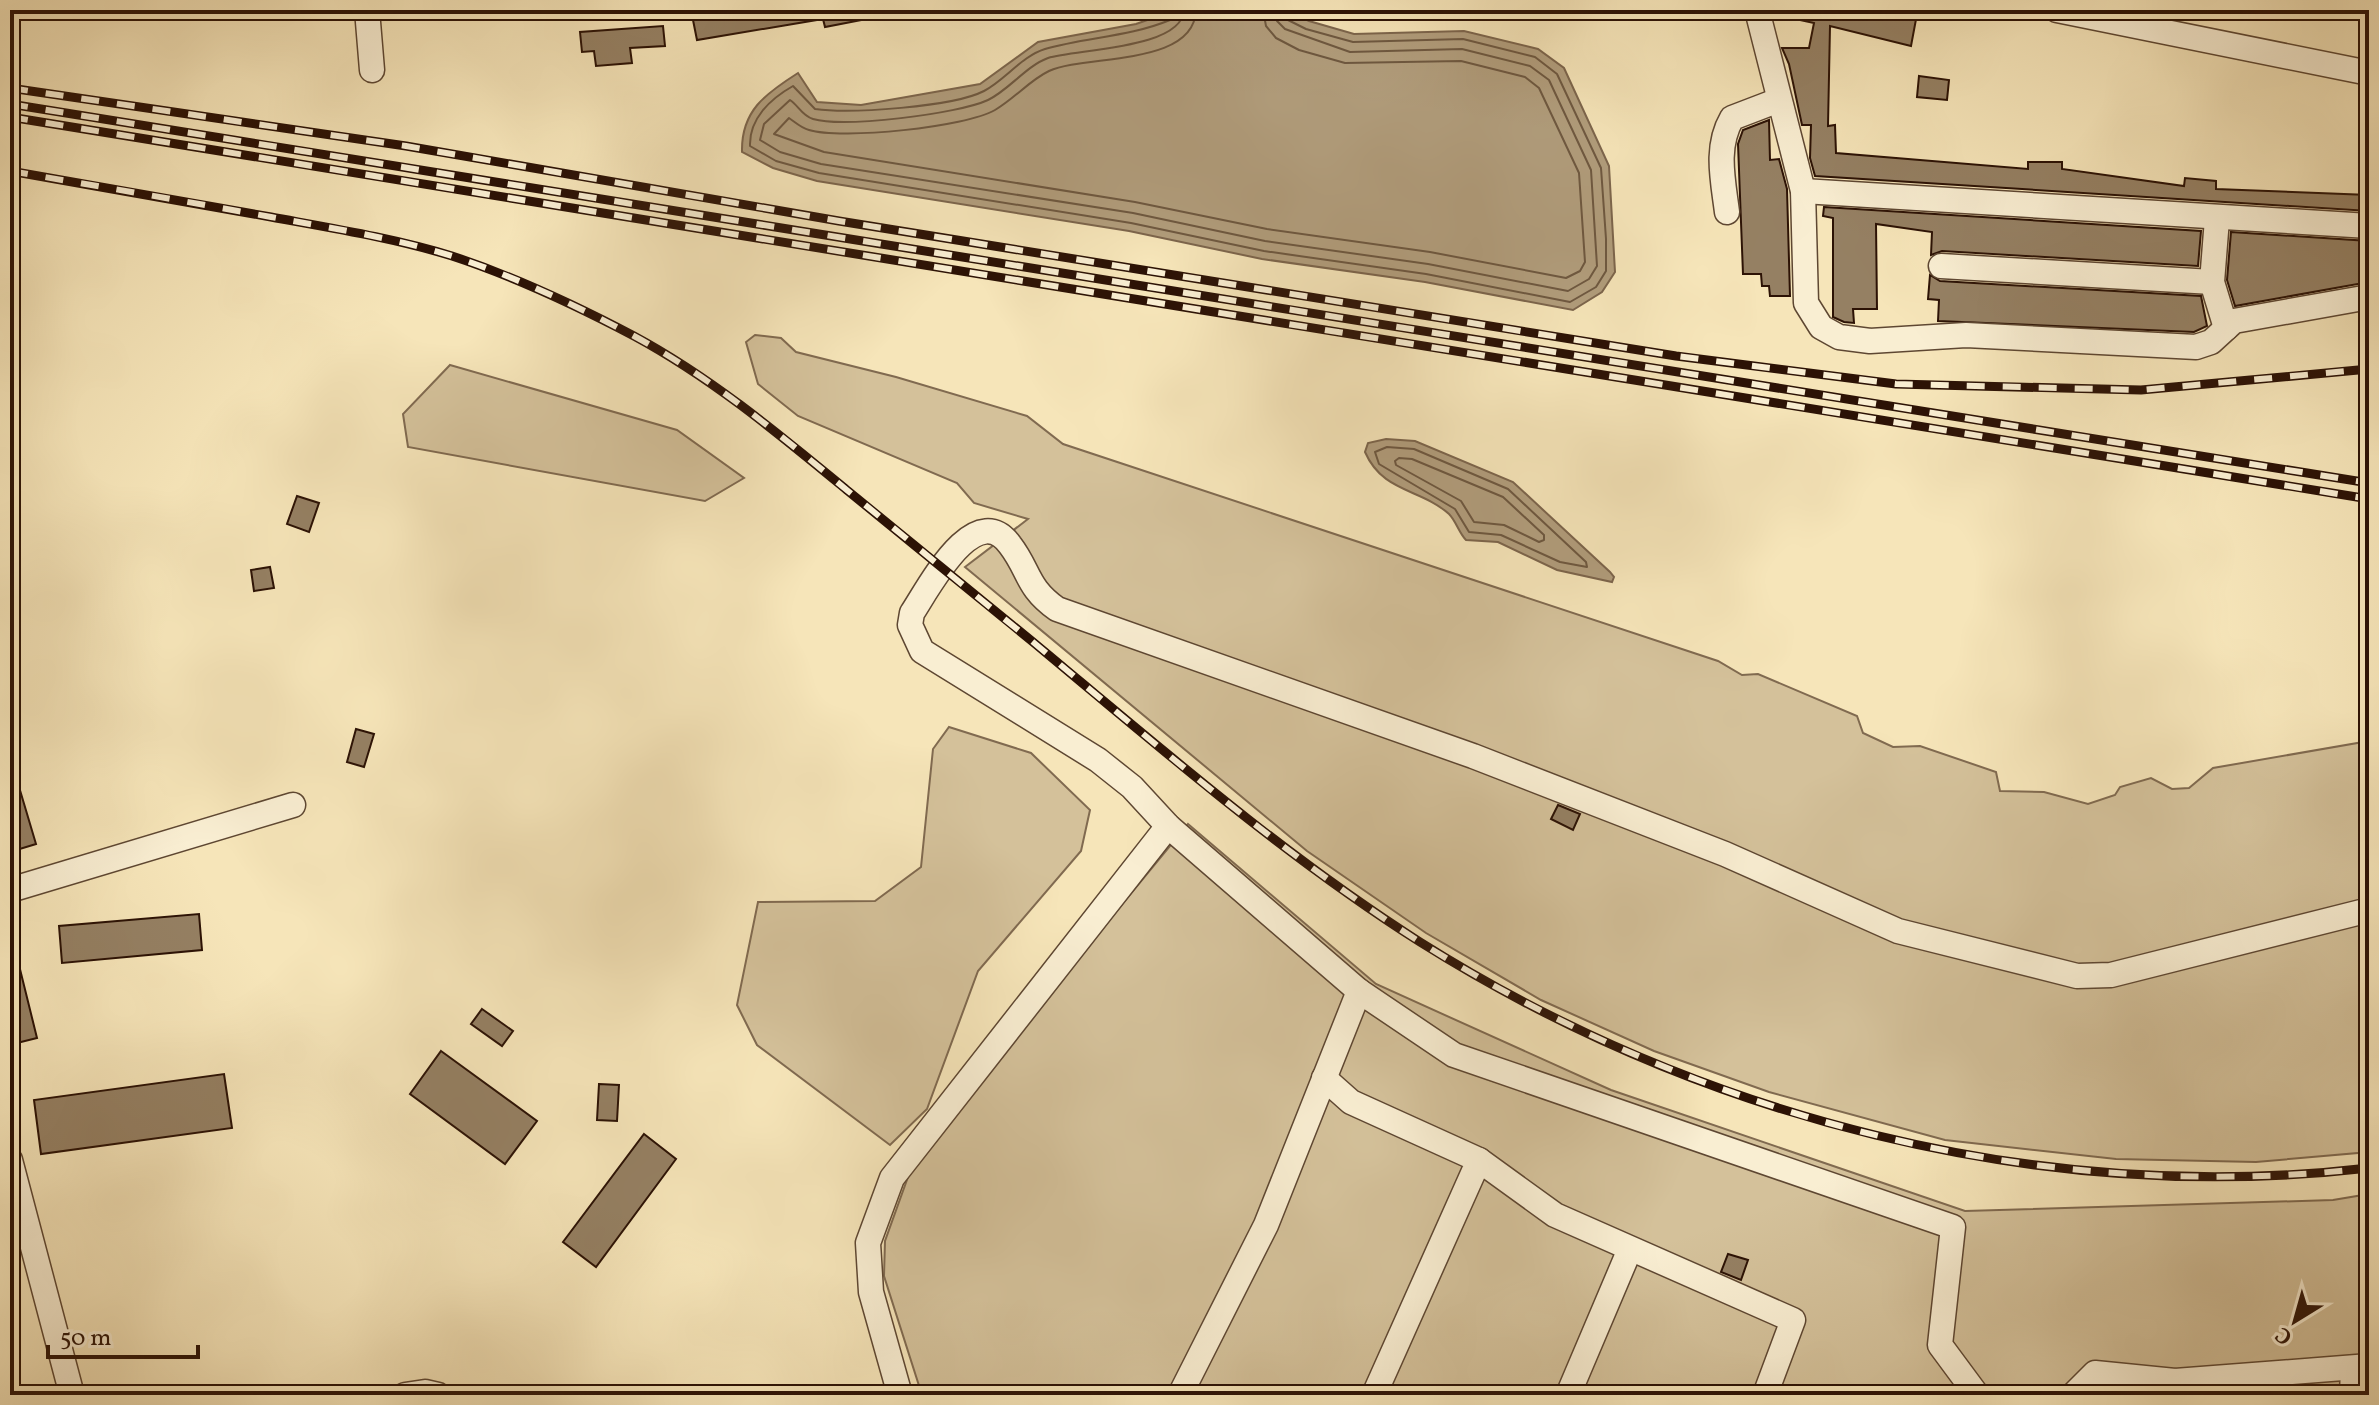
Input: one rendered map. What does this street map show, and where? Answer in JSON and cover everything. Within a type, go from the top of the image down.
[{"type":"street","points":[[367,10],[372,70]]},
{"type":"street","points":[[1757,10],[1803,191],[1806,303],[1821,327],[1839,337],[1870,341],[1966,335],[2196,347],[2211,342],[2234,321],[2369,297]]},
{"type":"street","points":[[2057,10],[2369,73]]},
{"type":"street","points":[[1727,212],[1721,154],[1725,131],[1732,118],[1779,100]]},
{"type":"street","points":[[1803,191],[2369,226]]},
{"type":"street","points":[[2217,219],[2212,282],[2226,328]]},
{"type":"street","points":[[1941,266],[2212,282]]},
{"type":"street","points":[[1977,1395],[1940,1345],[1953,1227],[1454,1055],[1359,991],[1168,826],[1132,787],[1098,760],[922,651],[910,625],[912,613],[960,543],[986,531],[1000,534],[1011,545],[1028,582],[1057,609],[1473,756],[1725,854],[1898,931],[2077,976],[2111,975],[2369,910]]},
{"type":"street","points":[[10,890],[293,805]]},
{"type":"street","points":[[900,1395],[871,1292],[868,1243],[892,1178],[1168,826]]},
{"type":"street","points":[[1180,1395],[1266,1225],[1359,991]]},
{"type":"street","points":[[1324,1078],[1351,1102],[1479,1160],[1555,1215],[1793,1320],[1765,1395]]},
{"type":"street","points":[[10,1160],[72,1395]]},
{"type":"street","points":[[1374,1395],[1479,1160]]},
{"type":"street","points":[[1568,1395],[1630,1249]]},
{"type":"street","points":[[2073,1395],[2095,1373],[2175,1381],[2361,1367],[2352,1395]]},
{"type":"street","points":[[405,1395],[425,1392],[438,1395]]},
{"type":"shaded area","points":[[755,335],[781,338],[796,352],[896,377],[1027,416],[1063,444],[1718,661],[1742,675],[1758,674],[1857,716],[1863,733],[1893,747],[1920,746],[1996,772],[2000,791],[2044,792],[2088,804],[2115,795],[2120,787],[2151,778],[2172,789],[2189,788],[2213,768],[2369,741],[2369,1152],[2256,1162],[2116,1159],[1945,1140],[1769,1092],[1654,1051],[1541,1000],[1426,933],[1307,851],[965,567],[1028,519],[974,503],[957,483],[798,416],[758,384],[746,342]]},
{"type":"shaded area","points":[[450,365],[677,430],[744,478],[705,501],[408,447],[403,414]]},
{"type":"shaded area","points":[[949,727],[1031,753],[1090,810],[1081,851],[978,971],[927,1109],[890,1145],[757,1045],[737,1005],[758,902],[875,901],[921,867],[933,749]]},
{"type":"shaded area","points":[[1188,824],[1376,984],[1611,1090],[1965,1211],[2333,1200],[2369,1194],[2369,1395],[922,1395],[884,1276],[885,1241],[908,1177],[1003,1049]]},
{"type":"water","points":[[1176,10],[1287,10],[1309,21],[1354,34],[1464,31],[1538,49],[1564,68],[1609,166],[1615,272],[1602,292],[1573,310],[1425,282],[1262,259],[1129,231],[817,181],[773,168],[742,152],[746,125],[757,105],[798,73],[817,102],[861,105],[980,84],[1038,42],[1136,24]]},
{"type":"water","points":[[1386,439],[1415,441],[1513,482],[1610,572],[1614,577],[1612,582],[1557,570],[1498,542],[1466,540],[1449,514],[1392,483],[1373,465],[1365,452],[1368,443]]},
{"type":"building","points":[[747,10],[871,10],[872,18],[825,27],[823,19],[697,40],[693,20]]},
{"type":"building","points":[[1787,10],[1896,10],[1917,14],[1911,46],[1830,26],[1828,126],[1835,125],[1836,153],[2028,169],[2028,162],[2062,162],[2062,169],[2184,186],[2185,178],[2216,181],[2216,189],[2369,195],[2369,211],[1815,176],[1810,158],[1811,125],[1802,125],[1789,64],[1782,48],[1809,48],[1814,23],[1786,17]]},
{"type":"building","points":[[663,26],[665,46],[630,48],[632,63],[596,66],[594,51],[582,52],[580,32]]},
{"type":"building","points":[[1919,76],[1949,80],[1947,100],[1917,97]]},
{"type":"building","points":[[1769,120],[1770,160],[1779,159],[1787,189],[1790,296],[1770,296],[1769,286],[1762,286],[1761,274],[1743,274],[1738,144],[1743,130]]},
{"type":"building","points":[[1824,207],[2201,231],[2198,266],[1942,251],[1931,255],[1932,232],[1876,224],[1877,309],[1853,309],[1854,323],[1844,322],[1833,317],[1833,218],[1823,216]]},
{"type":"building","points":[[2231,232],[2369,241],[2369,282],[2235,306],[2227,280]]},
{"type":"building","points":[[1930,275],[1940,281],[2201,296],[2207,326],[2194,332],[1938,321],[1939,300],[1928,299]]},
{"type":"building","points":[[297,496],[319,503],[309,532],[287,524]]},
{"type":"building","points":[[270,567],[274,588],[254,591],[251,570]]},
{"type":"building","points":[[356,729],[374,734],[364,767],[347,762]]},
{"type":"building","points":[[14,770],[36,844],[10,852],[10,771]]},
{"type":"building","points":[[1558,805],[1580,814],[1573,830],[1551,819]]},
{"type":"building","points":[[199,914],[202,950],[62,963],[59,926]]},
{"type":"building","points":[[16,953],[37,1038],[13,1044],[10,954]]},
{"type":"building","points":[[482,1009],[513,1031],[502,1046],[471,1024]]},
{"type":"building","points":[[441,1051],[537,1121],[505,1164],[410,1094]]},
{"type":"building","points":[[224,1074],[232,1128],[41,1154],[34,1100]]},
{"type":"building","points":[[599,1084],[619,1085],[617,1121],[597,1120]]},
{"type":"building","points":[[644,1134],[676,1159],[596,1267],[563,1242]]},
{"type":"building","points":[[1728,1254],[1748,1260],[1741,1280],[1721,1272]]},
{"type":"railway","points":[[10,88],[406,146],[839,221],[1676,356],[1896,384],[2141,390],[2369,369]]},
{"type":"railway","points":[[10,104],[2369,483]]},
{"type":"railway","points":[[10,117],[2369,499]]},
{"type":"railway","points":[[10,171],[339,229],[430,250],[522,282],[634,336],[691,370],[771,428],[1174,760],[1319,873],[1420,942],[1528,1004],[1640,1057],[1757,1101],[1876,1135],[1998,1160],[2121,1173],[2245,1176],[2369,1168]]}]
